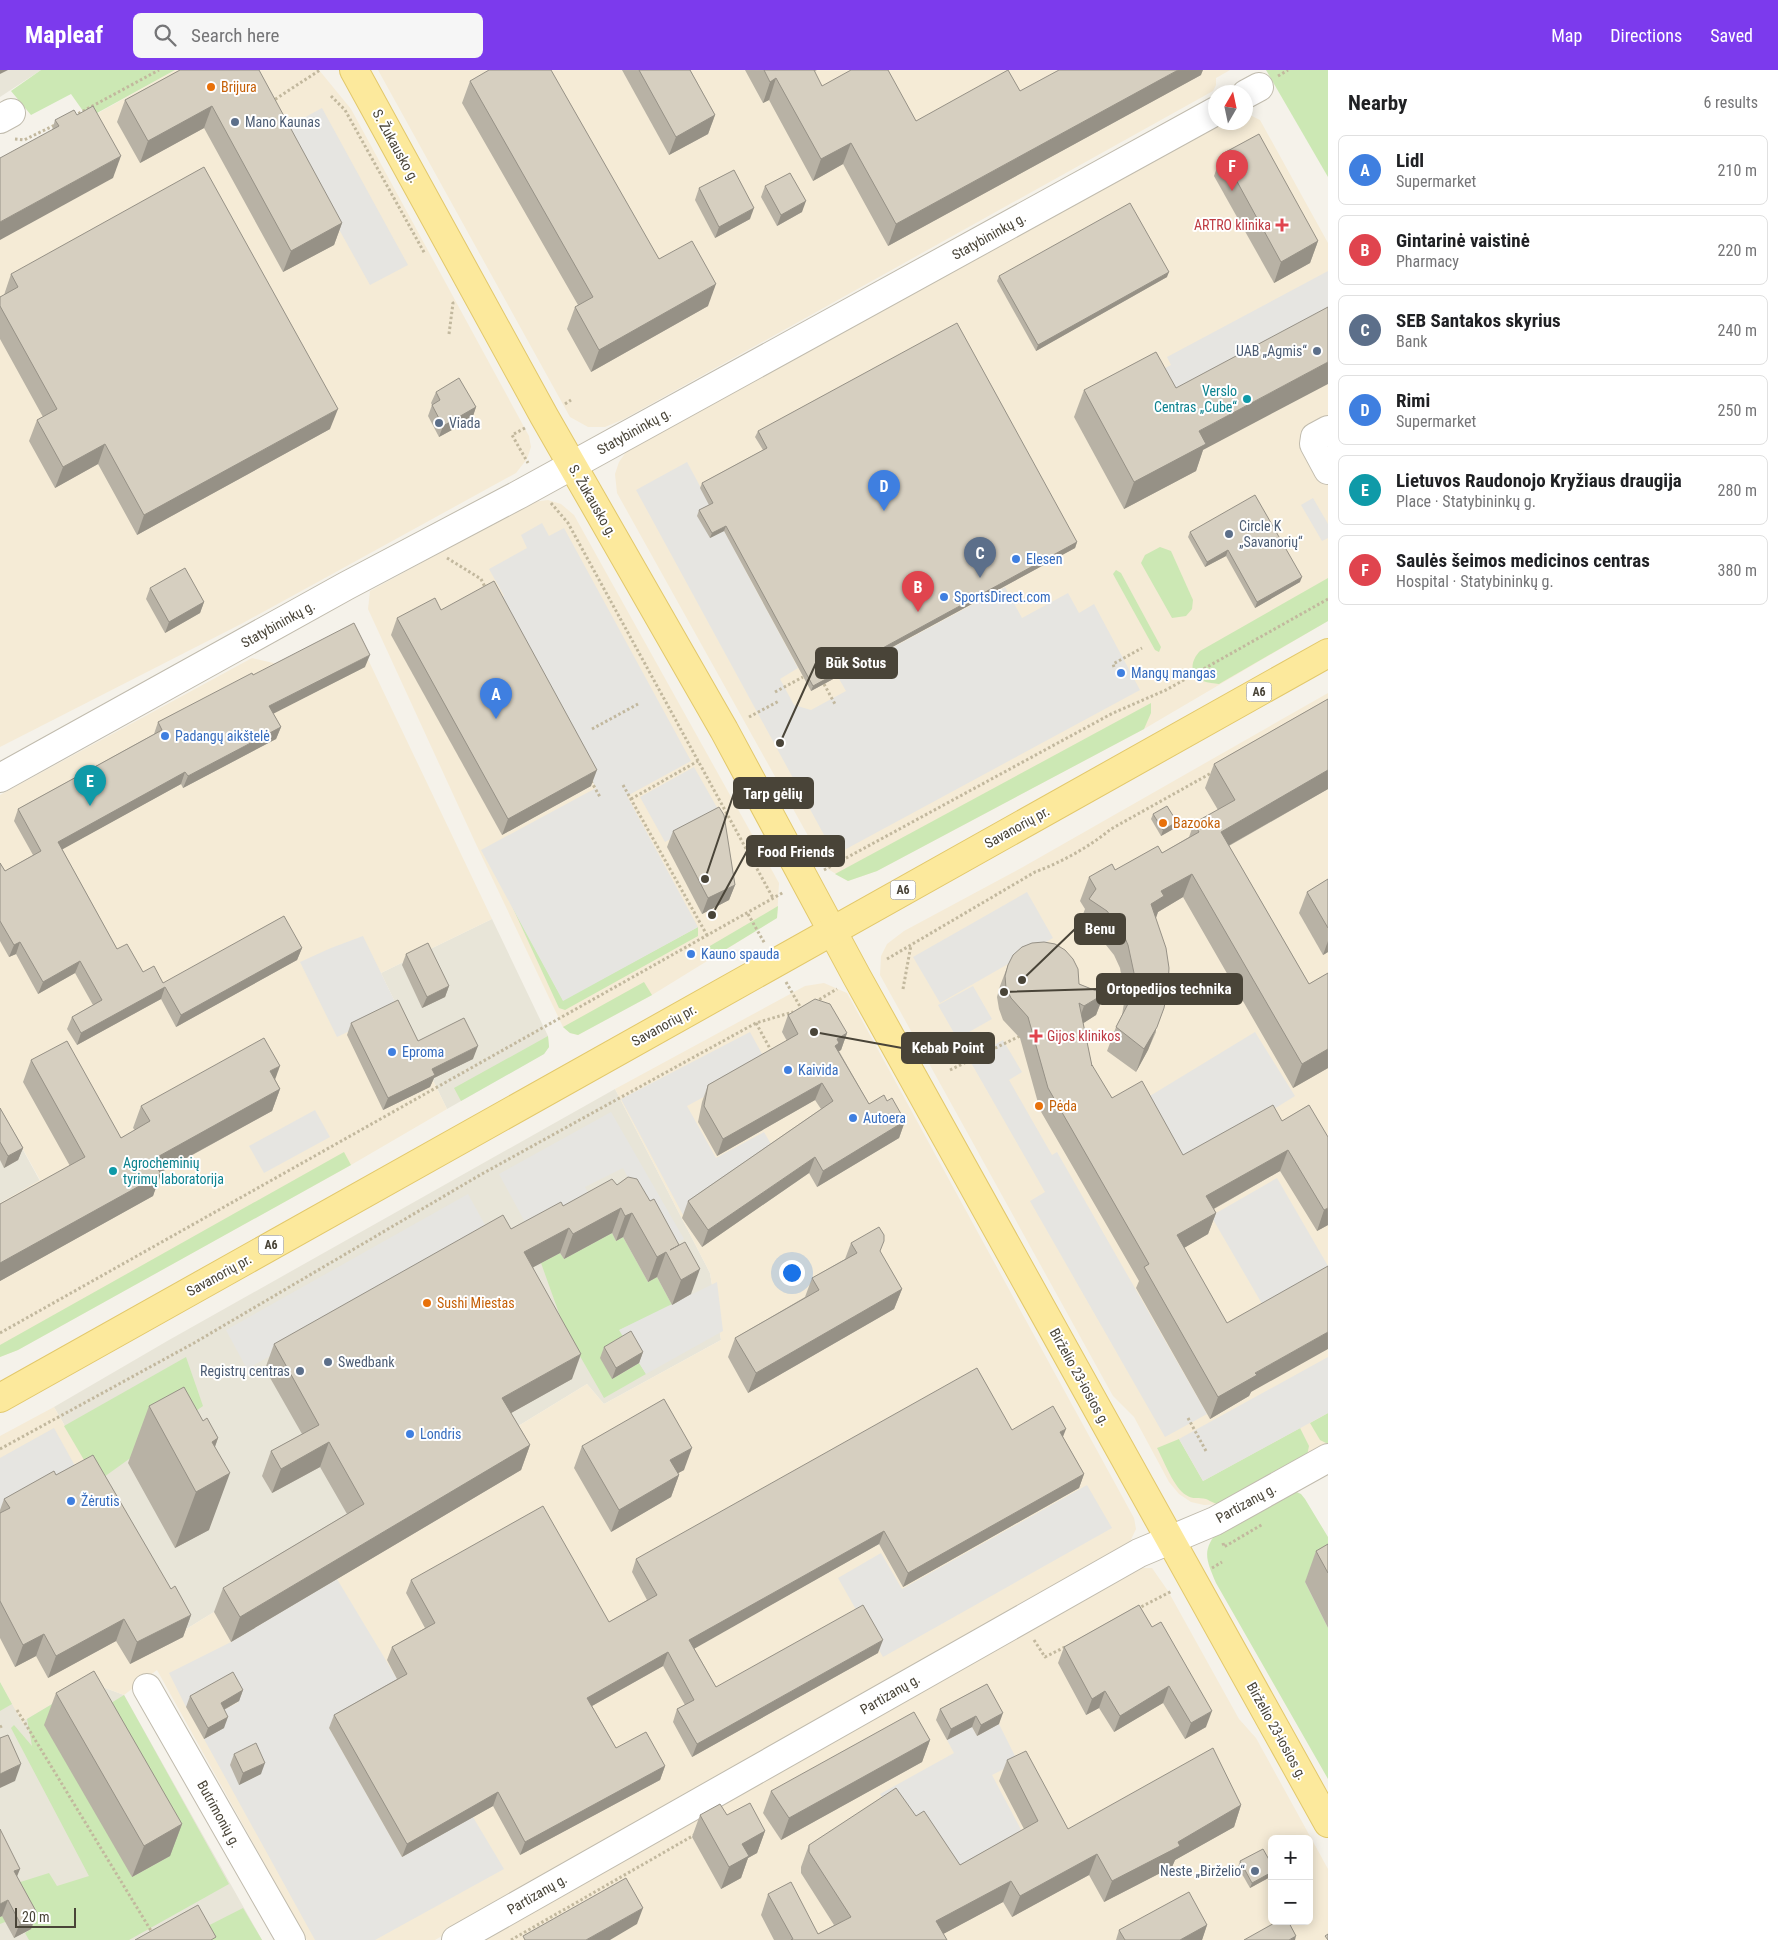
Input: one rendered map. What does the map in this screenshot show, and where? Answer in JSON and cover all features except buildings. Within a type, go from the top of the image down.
[{"type":"main road","name":"S. Žukausko g.","points":[[354,70],[572,465],[728,737],[832,930]]},
{"type":"main road","name":"Savanorių pr.","points":[[0,1398],[832,930],[1328,654]]},
{"type":"main road","name":"Birželio 23-iosios g.","points":[[832,930],[1328,1823]]},
{"type":"street","name":"Statybininkų g.","points":[[0,778],[346,586],[572,465],[1208,115]]},
{"type":"street","points":[[1328,430],[1315,437],[1314,444],[1328,470]]},
{"type":"street","name":"Partizanų g.","points":[[456,1940],[1138,1553],[1215,1521],[1328,1458]]},
{"type":"street","name":"Butrimonių g.","points":[[146,1688],[291,1940]]},
{"type":"path","points":[[6,123],[24,140],[159,70]]},
{"type":"path","points":[[268,104],[320,70]]},
{"type":"path","points":[[331,96],[345,110],[430,261]]},
{"type":"path","points":[[448,295],[453,303],[449,334]]},
{"type":"path","points":[[0,1333],[358,1130],[708,937],[773,898],[568,523],[552,506],[512,435]]},
{"type":"path","points":[[425,545],[481,579],[487,589]]},
{"type":"path","points":[[832,865],[1113,713],[1166,690],[1328,600]]},
{"type":"path","points":[[1114,667],[1113,664],[1142,648]]},
{"type":"path","points":[[775,692],[803,677]]},
{"type":"path","points":[[824,684],[836,706]]},
{"type":"path","points":[[749,717],[779,701]]},
{"type":"path","points":[[592,729],[638,704]]},
{"type":"path","points":[[631,799],[698,762]]},
{"type":"path","points":[[887,959],[1035,872],[1049,867],[1089,844],[1111,828],[1215,771]]},
{"type":"path","points":[[589,776],[592,786],[600,797]]},
{"type":"path","points":[[623,785],[708,937]]},
{"type":"path","points":[[903,989],[911,945]]},
{"type":"path","points":[[0,1450],[194,1343],[496,1167],[756,1024],[802,1010],[857,978]]},
{"type":"path","points":[[756,1024],[776,1060]]},
{"type":"path","points":[[950,1070],[1020,1036]]},
{"type":"path","points":[[1188,1418],[1206,1452]]},
{"type":"path","points":[[1128,1614],[1162,1596]]},
{"type":"path","points":[[1034,1640],[1045,1657],[1070,1644]]},
{"type":"path","points":[[17,1710],[154,1937]]},
{"type":"shaded area","points":[[0,70],[41,70],[0,97]]},
{"type":"shaded area","points":[[175,70],[319,70],[351,109],[529,436],[531,447],[527,459],[516,473],[243,623],[0,747],[0,168]]},
{"type":"shaded area","points":[[378,70],[1230,70],[1216,78],[1216,85],[1208,85],[1208,94],[624,419],[605,427],[588,427],[570,417]]},
{"type":"shaded area","points":[[322,108],[408,265],[370,285],[311,179],[274,134]]},
{"type":"shaded area","points":[[1253,116],[1260,120],[1328,243],[1328,621],[1144,729],[877,871],[848,881],[826,868],[617,493],[615,474],[619,462],[626,452],[1208,130],[1253,130]]},
{"type":"shaded area","points":[[1328,271],[1328,347],[1166,415],[1146,378],[1171,365],[1167,357]]},
{"type":"shaded area","points":[[687,462],[798,668],[780,679],[794,705],[811,710],[846,691],[838,677],[1005,587],[1022,618],[1068,593],[1079,613],[1094,604],[1140,690],[835,855],[636,490]]},
{"type":"shaded area","points":[[1313,498],[1328,524],[1328,538],[1322,541],[1301,505]]},
{"type":"shaded area","points":[[548,500],[561,504],[574,515],[779,883],[777,918],[652,995],[578,1035],[570,1033],[563,1027],[475,842],[368,609],[370,591],[533,502]]},
{"type":"shaded area","points":[[542,523],[549,536],[564,528],[691,761],[627,796],[698,927],[563,1001],[481,850],[596,788],[494,602],[504,596],[489,569],[527,548],[521,535]]},
{"type":"shaded area","points":[[353,628],[492,919],[381,973],[447,1109],[351,1165],[18,1350],[0,1357],[0,1203],[40,1180],[0,1108],[0,795],[252,658],[282,665]]},
{"type":"shaded area","points":[[1328,693],[1328,1445],[1220,1504],[1204,1505],[1191,1502],[1179,1494],[1169,1482],[1134,1417],[1113,1396],[880,975],[881,956],[887,944],[904,931],[1023,867]]},
{"type":"shaded area","points":[[694,767],[719,811],[665,842],[640,797]]},
{"type":"shaded area","points":[[1027,892],[1053,938],[940,1003],[913,957]]},
{"type":"shaded area","points":[[492,919],[548,1036],[549,1047],[544,1054],[447,1109],[381,973]]},
{"type":"shaded area","points":[[363,936],[398,1008],[337,1037],[300,962]]},
{"type":"shaded area","points":[[824,983],[847,993],[1134,1518],[1136,1529],[1128,1546],[435,1940],[307,1940],[157,1670],[124,1695],[89,1682],[25,1720],[23,1724],[0,1682],[0,1436],[54,1407],[183,1631],[587,1384],[604,1404],[721,1340],[710,1273],[615,1089],[805,986]]},
{"type":"shaded area","points":[[973,986],[992,1019],[969,1032],[980,1053],[1003,1040],[1022,1072],[1009,1080],[1052,1155],[1057,1152],[1207,1414],[1165,1437],[1030,1201],[1045,1192],[938,1005]]},
{"type":"shaded area","points":[[750,1032],[767,1063],[687,1106],[716,1158],[764,1132],[775,1151],[683,1215],[621,1099]]},
{"type":"shaded area","points":[[1255,1032],[1295,1096],[1180,1167],[1140,1102]]},
{"type":"shaded area","points":[[615,1089],[710,1273],[721,1340],[604,1404],[587,1384],[183,1631],[54,1407],[169,1340]]},
{"type":"shaded area","points":[[0,1108],[40,1181],[0,1203]]},
{"type":"shaded area","points":[[315,1110],[330,1137],[264,1173],[249,1146]]},
{"type":"shaded area","points":[[611,1112],[684,1239],[666,1248],[623,1168],[585,1187],[593,1202],[533,1237],[499,1174]]},
{"type":"shaded area","points":[[1277,1178],[1328,1266],[1265,1309],[1211,1216]]},
{"type":"shaded area","points":[[468,1194],[490,1234],[247,1369],[226,1330]]},
{"type":"shaded area","points":[[717,1282],[723,1331],[646,1374],[619,1330]]},
{"type":"shaded area","points":[[1328,1357],[1328,1413],[1203,1481],[1179,1439]]},
{"type":"shaded area","points":[[54,1428],[79,1473],[0,1517],[0,1458]]},
{"type":"shaded area","points":[[1087,1485],[1112,1528],[883,1657],[838,1578],[881,1553],[902,1589]]},
{"type":"shaded area","points":[[1140,1568],[1152,1568],[1168,1591],[1239,1719],[1256,1738],[1309,1835],[1268,1835],[1268,1925],[1313,1925],[1313,1842],[1328,1869],[1328,1940],[479,1940]]},
{"type":"shaded area","points":[[337,1579],[402,1687],[329,1728],[402,1857],[473,1817],[504,1869],[375,1940],[315,1940],[204,1739],[224,1728],[216,1714],[239,1702],[186,1707],[169,1673],[231,1642]]},
{"type":"shaded area","points":[[0,1682],[23,1723],[24,1720],[89,1682],[124,1695],[262,1940],[0,1940]]},
{"type":"shaded area","points":[[999,1724],[1018,1762],[992,1775],[1028,1843],[952,1886],[892,1814],[880,1794],[954,1753],[947,1740],[972,1727],[977,1736]]},
{"type":"green space","points":[[41,70],[175,70],[88,118],[71,94],[31,115],[11,91]]},
{"type":"green space","points":[[1266,70],[1328,70],[1328,177]]},
{"type":"green space","points":[[1160,547],[1171,551],[1193,600],[1192,609],[1186,616],[1172,618],[1141,563],[1145,555]]},
{"type":"green space","points":[[1116,570],[1121,573],[1161,647],[1159,652],[1155,650],[1113,574]]},
{"type":"green space","points":[[1328,578],[1328,621],[1219,684],[1203,681],[1195,675],[1192,667],[1200,651]]},
{"type":"green space","points":[[1151,703],[1151,713],[1144,729],[877,871],[848,881],[835,874]]},
{"type":"green space","points":[[511,904],[563,1000],[698,927],[698,936],[565,1010],[559,1008]]},
{"type":"green space","points":[[778,906],[777,918],[710,959],[703,950]]},
{"type":"green space","points":[[644,982],[652,995],[578,1035],[570,1033],[563,1027]]},
{"type":"green space","points":[[548,1036],[549,1047],[544,1054],[461,1101],[454,1088]]},
{"type":"green space","points":[[344,1152],[351,1165],[18,1350],[0,1357],[0,1345]]},
{"type":"green space","points":[[612,1233],[616,1241],[623,1237],[648,1282],[657,1277],[672,1305],[620,1330],[627,1342],[612,1379],[639,1363],[646,1374],[604,1398],[565,1330],[541,1263],[560,1253],[564,1259]]},
{"type":"green space","points":[[186,1357],[203,1406],[97,1482],[64,1426]]},
{"type":"green space","points":[[1328,1413],[1328,1443],[1326,1443],[1320,1440],[1310,1423]]},
{"type":"green space","points":[[1300,1428],[1309,1446],[1307,1456],[1220,1504],[1206,1499],[1191,1497],[1182,1492],[1173,1480],[1157,1448],[1179,1439],[1203,1481]]},
{"type":"green space","points":[[1292,1490],[1301,1494],[1305,1499],[1328,1537],[1328,1570],[1305,1582],[1328,1628],[1328,1779],[1216,1583],[1207,1555],[1210,1543],[1220,1529]]},
{"type":"green space","points":[[0,1682],[12,1704],[0,1711]]},
{"type":"green space","points":[[124,1695],[229,1884],[129,1940],[29,1940],[25,1933],[31,1929],[5,1922],[0,1924],[0,1892],[14,1884],[49,1873],[57,1886],[89,1876],[11,1728],[14,1725],[32,1746],[27,1719],[64,1697],[132,1877],[170,1856],[90,1716]]},
{"type":"green space","points":[[243,1908],[262,1940],[188,1940],[186,1937]]},
{"type":"place","name":"Brijura","points":[[211,87]]},
{"type":"place","name":"Mano Kaunas","points":[[235,122]]},
{"type":"place","name":"Saulės šeimos medicinos centras","points":[[1232,191]]},
{"type":"place","name":"ARTRO klinika","points":[[1282,225]]},
{"type":"place","name":"UAB „Agmis“","points":[[1317,351]]},
{"type":"place","name":"Verslo Centras „Cube“","points":[[1247,399]]},
{"type":"place","name":"Viada","points":[[439,423]]},
{"type":"place","name":"Rimi","points":[[884,511]]},
{"type":"place","name":"Circle K „Savanorių“","points":[[1229,534]]},
{"type":"place","name":"Elesen","points":[[1016,559]]},
{"type":"place","name":"SEB Santakos skyrius","points":[[980,578]]},
{"type":"place","name":"SportsDirect.com","points":[[944,597]]},
{"type":"place","name":"Gintarinė vaistinė","points":[[918,612]]},
{"type":"place","name":"Mangų mangas","points":[[1121,673]]},
{"type":"place","name":"Lidl","points":[[496,719]]},
{"type":"place","name":"Padangų aikštelė","points":[[165,736]]},
{"type":"place","name":"Būk Sotus","points":[[780,743]]},
{"type":"place","name":"Lietuvos Raudonojo Kryžiaus draugija","points":[[90,806]]},
{"type":"place","name":"Bazooka","points":[[1163,823]]},
{"type":"place","name":"Tarp gėlių","points":[[705,879]]},
{"type":"place","name":"Food Friends","points":[[712,915]]},
{"type":"place","name":"Kauno spauda","points":[[691,954]]},
{"type":"place","name":"Benu","points":[[1022,980]]},
{"type":"place","name":"Ortopedijos technika","points":[[1004,992]]},
{"type":"place","name":"Kebab Point","points":[[814,1032]]},
{"type":"place","name":"Gijos klinikos","points":[[1036,1036]]},
{"type":"place","name":"Eproma","points":[[392,1052]]},
{"type":"place","name":"Kaivida","points":[[788,1070]]},
{"type":"place","name":"Pėda","points":[[1039,1106]]},
{"type":"place","name":"Autoera","points":[[853,1118]]},
{"type":"place","name":"Agrocheminių tyrimų laboratorija","points":[[113,1171]]},
{"type":"place","name":"Sushi Miestas","points":[[427,1303]]},
{"type":"place","name":"Swedbank","points":[[328,1362]]},
{"type":"place","name":"Registrų centras","points":[[300,1371]]},
{"type":"place","name":"Londris","points":[[410,1434]]},
{"type":"place","name":"Žėrutis","points":[[71,1501]]},
{"type":"place","name":"Neste „Birželio“","points":[[1255,1871]]}]
